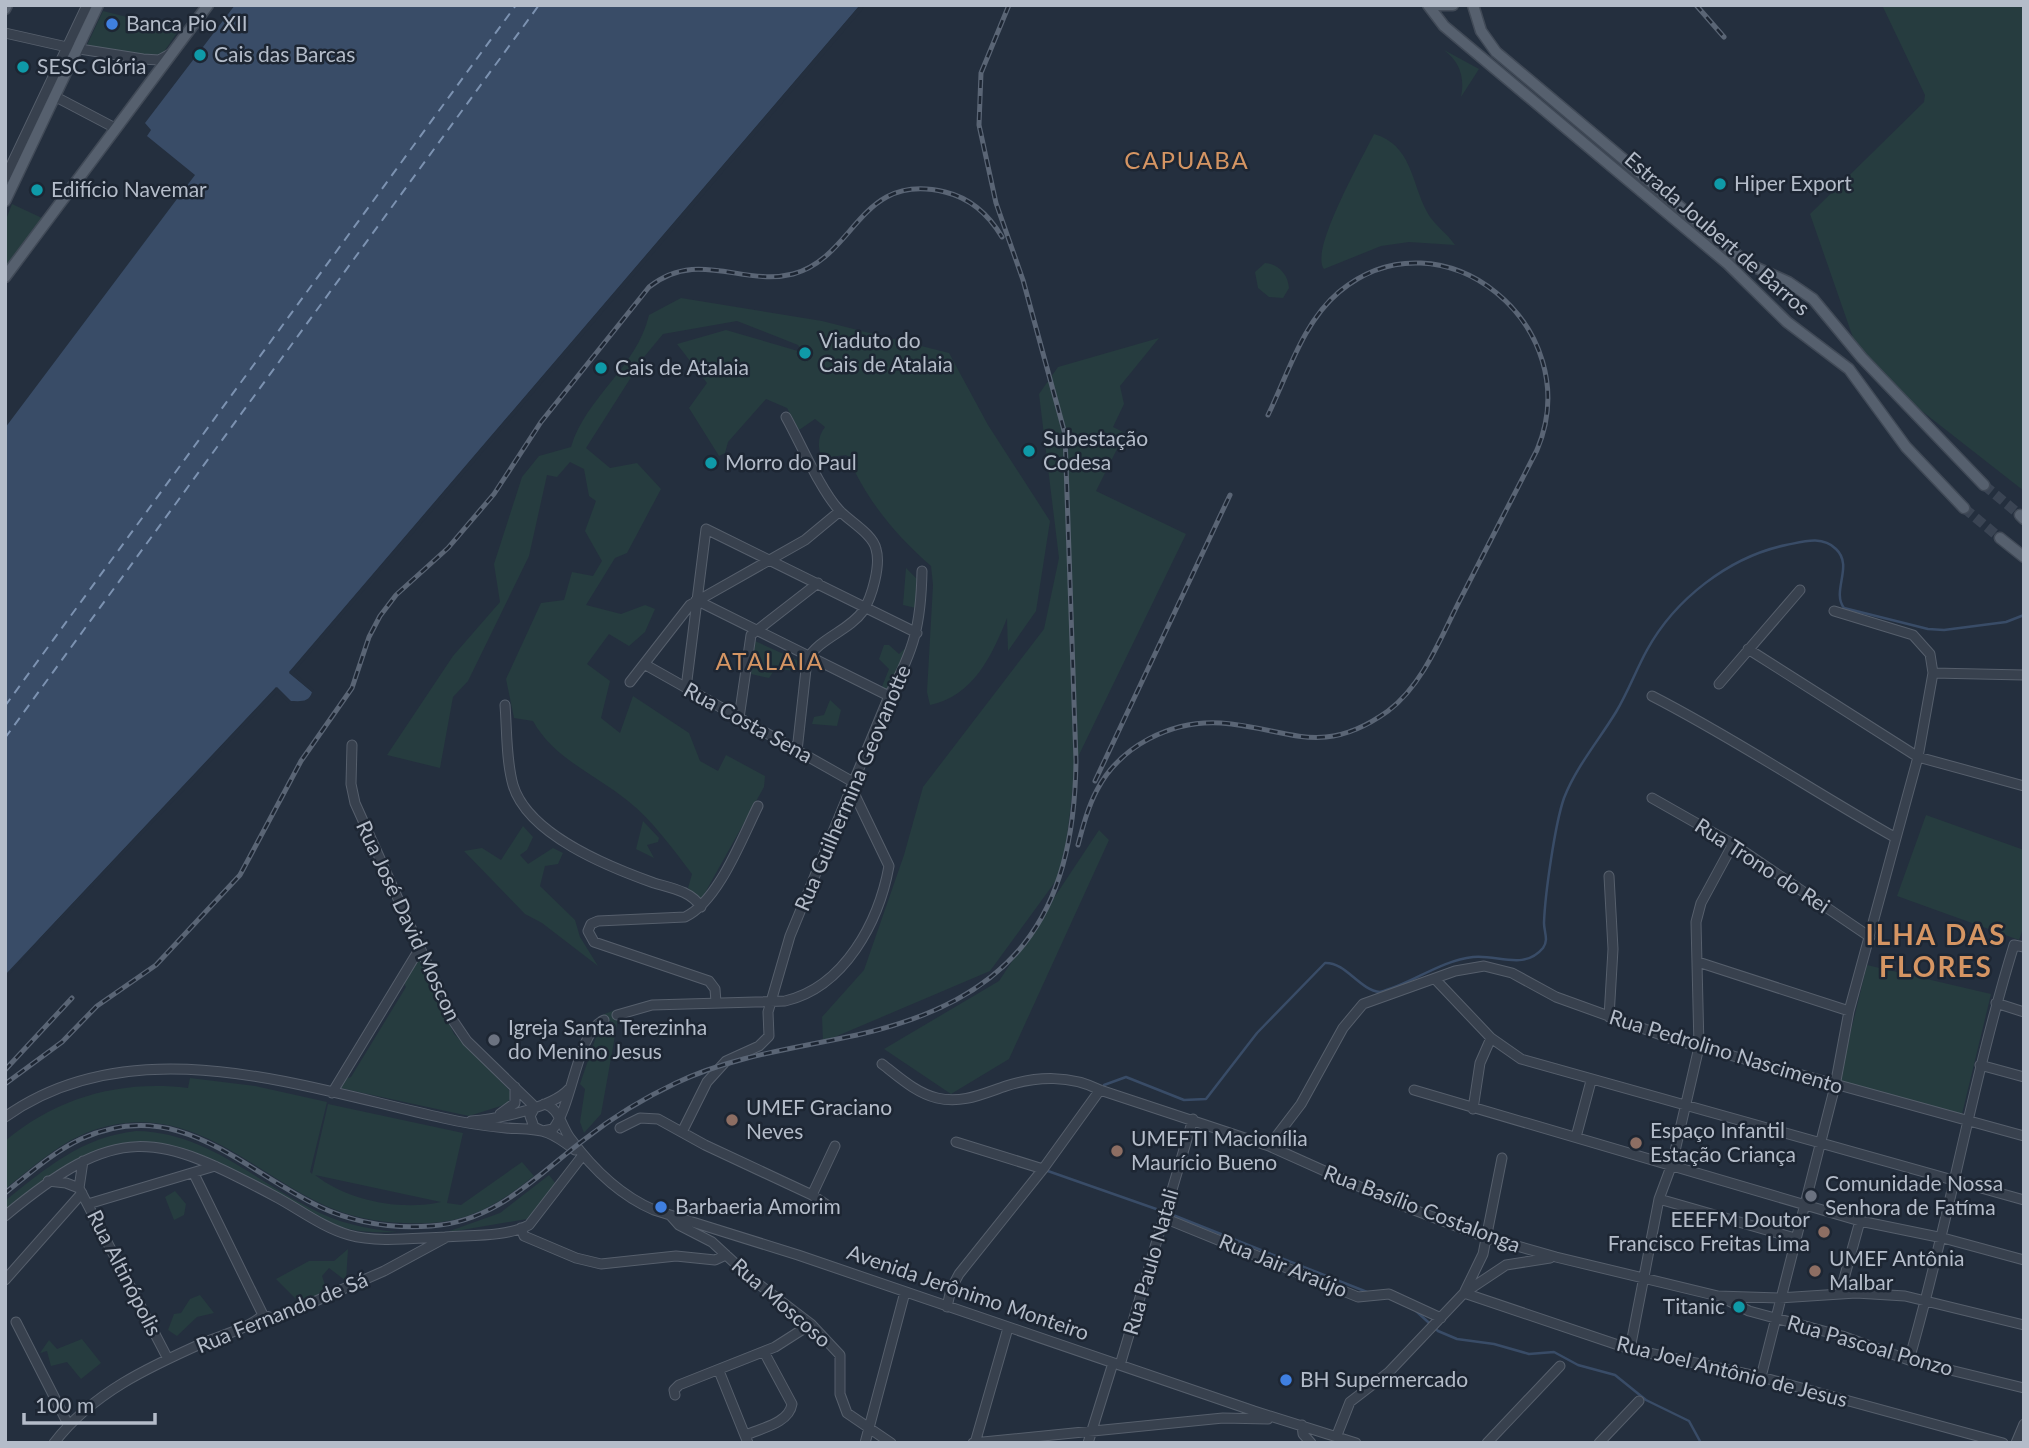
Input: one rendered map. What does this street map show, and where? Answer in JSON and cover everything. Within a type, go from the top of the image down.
[{"type":"main road","points":[[5,201],[56,97],[72,48],[98,5]]},
{"type":"main road","points":[[5,277],[208,5]]},
{"type":"main road","name":"Estrada Joubert de Barros","points":[[1428,5],[1444,26],[1728,264],[1787,322],[1849,369],[1919,462],[1964,508]]},
{"type":"main road","points":[[1437,5],[1453,5]]},
{"type":"main road","name":"Estrada Joubert de Barros","points":[[1473,5],[1480,31],[1496,51],[1748,264],[1788,282],[1813,299],[1890,388],[1984,485]]},
{"type":"main road","points":[[2000,538],[2024,557]]},
{"type":"street","points":[[5,178],[72,48],[88,5]]},
{"type":"street","points":[[5,33],[72,48],[152,60],[171,54]]},
{"type":"street","points":[[56,97],[115,128]]},
{"type":"street","points":[[786,417],[839,511],[872,541],[877,550],[871,593],[866,607],[853,622],[809,656],[797,751]]},
{"type":"street","points":[[630,682],[678,617],[696,600],[813,535],[839,511]]},
{"type":"street","points":[[686,688],[706,529],[772,559],[917,634]]},
{"type":"street","name":"Rua Guilhermina Geovanotte","points":[[682,1132],[701,1090],[726,1060],[765,1042],[769,1032],[768,1013],[797,916],[890,696],[905,670],[917,634],[922,571]]},
{"type":"street","points":[[739,718],[749,639],[756,630],[818,583]]},
{"type":"street","points":[[1718,684],[1800,590]]},
{"type":"street","points":[[696,600],[890,696]]},
{"type":"street","points":[[1761,1377],[1835,1086],[1849,1011],[1918,757],[1933,673],[1930,654],[1913,635],[1834,611]]},
{"type":"street","points":[[1748,649],[1918,757],[2024,786]]},
{"type":"street","name":"Rua Costa Sena","points":[[643,664],[852,785]]},
{"type":"street","points":[[1933,673],[2024,675]]},
{"type":"street","points":[[1652,696],[1718,730],[1802,786],[1896,838]]},
{"type":"street","points":[[505,705],[512,778],[517,795],[529,811],[576,848],[621,870],[686,893],[701,907]]},
{"type":"street","name":"Rua José David Moscon","points":[[352,745],[351,784],[355,803],[457,1028],[514,1086],[540,1105]]},
{"type":"street","points":[[617,1015],[652,1005],[772,1002],[805,994],[840,968],[860,943],[877,909],[889,862],[852,785]]},
{"type":"street","name":"Rua Trono do Rei","points":[[1652,798],[1733,844],[1870,937]]},
{"type":"street","points":[[716,1002],[715,989],[709,981],[594,942],[588,934],[591,924],[598,920],[685,917],[701,907],[714,889],[758,806]]},
{"type":"street","points":[[1630,1349],[1659,1199],[1672,1164],[1699,1047],[1696,922],[1701,902],[1733,844]]},
{"type":"street","points":[[1609,876],[1613,968],[1609,1017]]},
{"type":"street","points":[[1909,1360],[1943,1238],[1996,1003],[2019,946]]},
{"type":"street","points":[[332,1093],[420,948]]},
{"type":"street","points":[[1698,962],[1849,1011]]},
{"type":"street","name":"Rua Pedrolino Nascimento","points":[[1269,1146],[1301,1104],[1343,1027],[1363,1004],[1455,971],[1484,965],[1512,973],[1556,997],[1699,1047],[2024,1136]]},
{"type":"street","points":[[1435,979],[1491,1038],[1521,1059],[2024,1200]]},
{"type":"street","points":[[1996,1003],[2024,1012]]},
{"type":"street","points":[[573,1083],[563,1096],[540,1105],[530,1116],[531,1123],[543,1131],[553,1129],[573,1083],[591,1029],[604,1020]]},
{"type":"street","points":[[1473,1109],[1480,1063],[1491,1038]]},
{"type":"street","name":"Rua Basílio Costalonga","points":[[882,1064],[923,1094],[942,1099],[978,1097],[1010,1085],[1074,1079],[1269,1146],[1395,1203],[1485,1237],[1718,1296],[1779,1298],[1840,1293],[1926,1299],[2024,1325]]},
{"type":"street","points":[[1980,1065],[2024,1077]]},
{"type":"street","name":"Avenida Jerônimo Monteiro","points":[[5,1117],[33,1099],[63,1086],[98,1076],[149,1069],[228,1073],[459,1121],[543,1131],[583,1155],[631,1199],[671,1216],[1356,1443]]},
{"type":"street","points":[[1576,1137],[1591,1080]]},
{"type":"street","points":[[490,1119],[515,1103],[517,1096],[514,1086]]},
{"type":"street","points":[[947,1307],[951,1289],[966,1264],[1043,1170],[1100,1090]]},
{"type":"street","points":[[1414,1090],[1860,1221],[1943,1238],[2024,1260]]},
{"type":"street","points":[[540,1105],[554,1108],[558,1117]]},
{"type":"street","name":"Avenida Jerônimo Monteiro","points":[[459,1121],[490,1119],[540,1105]]},
{"type":"street","name":"Avenida Jerônimo Monteiro","points":[[558,1117],[583,1155]]},
{"type":"street","points":[[620,1128],[649,1117],[812,1195],[827,1205]]},
{"type":"street","name":"Rua Paulo Natali","points":[[1088,1443],[1117,1364],[1193,1119]]},
{"type":"street","points":[[956,1142],[1043,1170]]},
{"type":"street","points":[[5,1216],[48,1181],[83,1161],[118,1148],[147,1145],[168,1148],[215,1166],[350,1235],[447,1237],[521,1228],[541,1212],[583,1155]]},
{"type":"street","points":[[812,1195],[835,1146]]},
{"type":"street","points":[[1464,1293],[1483,1254],[1502,1158]]},
{"type":"street","name":"Rua Altinópolis","points":[[83,1161],[81,1191],[167,1359]]},
{"type":"street","points":[[88,1204],[215,1166]]},
{"type":"street","points":[[194,1174],[263,1315]]},
{"type":"street","name":"Rua Altinópolis","points":[[48,1181],[66,1183],[81,1191]]},
{"type":"street","points":[[5,1280],[81,1191]]},
{"type":"street","points":[[1659,1199],[1795,1238]]},
{"type":"street","points":[[671,1216],[679,1226],[708,1239],[726,1255]]},
{"type":"street","name":"Rua Jair Araújo","points":[[1164,1218],[1358,1297],[1389,1294],[1435,1323]]},
{"type":"street","points":[[1840,1293],[1860,1221]]},
{"type":"street","name":"Rua Moscoso","points":[[521,1228],[524,1236],[576,1258],[601,1264],[676,1256],[715,1260],[726,1255],[811,1324],[840,1355],[840,1394],[847,1413],[891,1443]]},
{"type":"street","name":"Rua Fernando de Sá","points":[[54,1443],[68,1424],[105,1394],[167,1359],[263,1315],[275,1319],[384,1271],[447,1237]]},
{"type":"street","points":[[1337,1435],[1350,1402],[1388,1372],[1464,1293],[1506,1265],[1556,1257]]},
{"type":"street","points":[[865,1443],[905,1292]]},
{"type":"street","name":"Rua Joel Antônio de Jesus","points":[[1464,1293],[1630,1349],[1761,1377],[2003,1443]]},
{"type":"street","name":"Rua Pascoal Ponzo","points":[[1718,1296],[1775,1319],[1842,1336],[1909,1360],[2024,1388]]},
{"type":"street","points":[[16,1322],[68,1424]]},
{"type":"street","points":[[675,1395],[674,1390],[679,1385],[764,1352],[811,1324]]},
{"type":"street","points":[[1009,1328],[974,1443],[1223,1418],[1283,1420]]},
{"type":"street","points":[[719,1371],[747,1439],[784,1419],[791,1411],[792,1404],[764,1352]]},
{"type":"street","points":[[1487,1443],[1560,1366]]},
{"type":"street","points":[[1599,1443],[1639,1401]]},
{"type":"street","points":[[2016,1443],[2024,1424]]},
{"type":"street","points":[[1302,1425],[1303,1434],[1311,1443]]},
{"type":"green space","points":[[1882,5],[2024,5],[2024,491],[1909,401],[1858,352],[1810,214],[1924,102],[1925,95]]},
{"type":"green space","points":[[103,11],[179,30],[159,59],[87,45]]},
{"type":"green space","points":[[1444,50],[1479,69],[1461,97],[1460,71]]},
{"type":"green space","points":[[1374,134],[1387,139],[1403,156],[1427,212],[1455,245],[1409,242],[1381,246],[1324,269],[1321,259],[1330,224]]},
{"type":"green space","points":[[12,204],[42,218],[5,273],[5,222]]},
{"type":"green space","points":[[1265,263],[1278,268],[1287,279],[1289,288],[1283,298],[1269,297],[1258,288],[1255,272]]},
{"type":"green space","points":[[681,298],[822,321],[949,353],[988,425],[1050,521],[1036,611],[1008,651],[1007,618],[987,660],[969,684],[945,700],[930,705],[927,692],[933,585],[931,566],[908,545],[878,510],[854,470],[858,463],[846,455],[822,458],[819,442],[825,427],[815,419],[799,430],[787,408],[766,399],[728,442],[725,453],[719,456],[689,408],[707,383],[677,344],[726,330],[798,351],[808,362],[798,345],[737,321],[663,334],[644,357],[586,448],[610,468],[637,463],[661,489],[627,553],[615,558],[586,605],[621,614],[645,605],[655,609],[645,632],[629,646],[609,634],[587,664],[610,681],[601,718],[620,733],[633,696],[689,733],[700,761],[718,771],[726,755],[765,776],[764,787],[701,900],[688,888],[692,874],[646,817],[552,746],[533,721],[514,718],[506,679],[541,603],[564,600],[572,572],[593,576],[602,561],[585,531],[596,501],[589,496],[584,469],[570,462],[557,477],[547,475],[529,556],[468,681],[453,697],[440,768],[387,755],[453,656],[500,602],[494,564],[522,477],[539,456],[571,447],[588,413],[634,351],[649,315]]},
{"type":"green space","points":[[1159,338],[1120,386],[1124,404],[1113,427],[1125,433],[1096,491],[1186,534],[1076,761],[1063,871],[990,971],[823,1042],[822,1017],[864,970],[904,855],[923,787],[1044,629],[1059,558],[1039,394],[1058,367]]},
{"type":"green space","points":[[906,568],[917,579],[916,608],[903,605]]},
{"type":"green space","points":[[755,641],[799,661],[797,671],[775,669],[769,678],[751,674]]},
{"type":"green space","points":[[911,643],[889,691],[881,689],[889,669],[879,659],[884,645],[889,645],[899,654]]},
{"type":"green space","points":[[830,700],[841,710],[837,726],[812,724],[814,717],[824,715]]},
{"type":"green space","points":[[1926,815],[2024,850],[2024,926],[2019,940],[1897,896]]},
{"type":"green space","points":[[643,821],[659,838],[658,842],[647,845],[654,858],[636,849]]},
{"type":"green space","points":[[523,826],[533,837],[527,850],[520,855],[528,864],[553,848],[563,853],[558,864],[545,866],[540,886],[575,920],[580,937],[598,966],[542,923],[525,914],[464,851],[482,848],[501,860]]},
{"type":"green space","points":[[1099,830],[1109,840],[1009,1059],[951,1094],[884,1049],[999,981]]},
{"type":"green space","points":[[419,958],[454,1034],[509,1090],[512,1095],[507,1104],[469,1116],[340,1088],[341,1080],[351,1077],[406,987],[403,981]]},
{"type":"green space","points":[[1867,965],[1991,994],[1962,1114],[1838,1084]]},
{"type":"green space","points":[[615,1010],[618,1019],[601,1114],[584,1133],[580,1122],[585,1089],[580,1084],[598,1031],[606,1025],[602,1015]]},
{"type":"green space","points":[[190,1078],[255,1086],[327,1102],[310,1172],[312,1174],[328,1104],[463,1133],[447,1203],[461,1205],[522,1162],[534,1176],[503,1199],[458,1219],[423,1223],[383,1221],[354,1216],[326,1206],[223,1146],[196,1134],[169,1125],[140,1122],[108,1126],[79,1136],[53,1152],[5,1189],[5,1141],[46,1113],[91,1095],[114,1090],[163,1086],[188,1088]],"holes":[[[315,1175],[441,1202],[409,1205],[375,1202],[343,1191]]]},
{"type":"green space","points":[[136,1131],[161,1133],[206,1148],[331,1218],[363,1227],[397,1232],[363,1231],[339,1226],[207,1157],[174,1146],[143,1142],[113,1146],[81,1159],[46,1180],[5,1212],[5,1201],[66,1156],[99,1140]]},
{"type":"green space","points":[[549,1175],[556,1184],[527,1219],[444,1233],[500,1213]]},
{"type":"green space","points":[[175,1191],[186,1204],[184,1215],[174,1220],[165,1197]]},
{"type":"green space","points":[[348,1249],[346,1281],[329,1268],[322,1276],[325,1285],[318,1297],[298,1301],[276,1279],[309,1261],[334,1261]]},
{"type":"green space","points":[[200,1295],[214,1313],[197,1317],[177,1336],[168,1330],[174,1314],[181,1313],[190,1299]]},
{"type":"green space","points":[[82,1339],[101,1363],[81,1379],[67,1362],[51,1366],[47,1351],[40,1353],[49,1340],[57,1349]]},
{"type":"water","points":[[235,5],[860,5],[289,672],[312,692],[309,698],[304,701],[290,701],[276,687],[5,975],[5,428],[195,175],[147,136],[151,130],[145,123]]},
{"type":"pier","points":[[860,5],[864,5],[862,10],[294,672],[314,690],[312,692],[289,673]]},
{"type":"pier","points":[[277,687],[294,704],[289,704],[277,692],[5,979],[42,936]]},
{"type":"waterway","points":[[1104,1085],[1126,1077],[1184,1100],[1206,1099],[1257,1033],[1325,963],[1339,967],[1372,990],[1380,992],[1461,959],[1482,957],[1519,960],[1536,955],[1546,942],[1545,910],[1554,841],[1564,798],[1575,775],[1616,712],[1659,631],[1688,598],[1724,570],[1744,559],[1805,541],[1825,542],[1841,556],[1843,571],[1840,594],[1844,608],[1928,629],[1944,630],[2006,622],[2024,615]]},
{"type":"waterway","points":[[1045,1170],[1159,1210]]},
{"type":"waterway","points":[[1173,1215],[1367,1292]]},
{"type":"waterway","points":[[1416,1311],[1438,1331],[1457,1339],[1494,1344],[1529,1354],[1554,1352],[1578,1365],[1615,1375],[1646,1400],[1689,1421],[1701,1443]]},
{"type":"ferry route","points":[[5,706],[516,5]]},
{"type":"ferry route","points":[[5,738],[539,5]]},
{"type":"tunnel","points":[[1984,485],[2020,515]]},
{"type":"tunnel","points":[[1964,508],[2000,538]]},
{"type":"railway","points":[[5,1193],[51,1157],[81,1139],[116,1128],[148,1126],[179,1131],[207,1142],[320,1207],[347,1217],[374,1224],[403,1227],[454,1223],[476,1216],[514,1195],[607,1123],[664,1089],[697,1074],[742,1059],[857,1035],[911,1020],[956,1000],[994,975],[1024,944],[1047,908],[1063,866],[1072,817],[1076,761],[1065,434],[1023,280],[996,203],[979,125],[981,73],[1009,5]]},
{"type":"railway","points":[[1696,5],[1724,37]]},
{"type":"railway","points":[[5,1084],[62,1042],[97,1006],[156,965],[240,875],[301,761],[352,688],[369,637],[380,616],[396,595],[448,548],[494,494],[541,422],[649,287],[667,276],[685,270],[703,269],[774,277],[793,274],[814,265],[831,251],[876,204],[894,194],[916,189],[945,192],[963,198],[985,215],[1002,237]]},
{"type":"railway","points":[[1078,845],[1091,803],[1107,774],[1133,749],[1166,731],[1202,723],[1221,723],[1305,737],[1324,737],[1343,734],[1364,726],[1401,700],[1431,658],[1537,450],[1548,404],[1542,361],[1524,323],[1496,293],[1461,272],[1421,263],[1379,269],[1339,292],[1326,304],[1306,333],[1268,415]]},
{"type":"railway","points":[[1095,781],[1230,495]]},
{"type":"railway","points":[[5,1070],[72,998]]},
{"type":"place","name":"Banca Pio XII","points":[[112,24]]},
{"type":"place","name":"Cais das Barcas","points":[[200,55]]},
{"type":"place","name":"SESC Glória","points":[[23,67]]},
{"type":"place","name":"Hiper Export","points":[[1720,184]]},
{"type":"place","name":"Edifício Navemar","points":[[37,190]]},
{"type":"place","name":"Viaduto do Cais de Atalaia","points":[[805,353]]},
{"type":"place","name":"Cais de Atalaia","points":[[601,368]]},
{"type":"place","name":"Subestação Codesa","points":[[1029,451]]},
{"type":"place","name":"Morro do Paul","points":[[711,463]]},
{"type":"place","name":"Igreja Santa Terezinha do Menino Jesus","points":[[494,1040]]},
{"type":"place","name":"UMEF Graciano Neves","points":[[732,1120]]},
{"type":"place","name":"Espaço Infantil Estação Criança","points":[[1636,1143]]},
{"type":"place","name":"UMEFTI Macionília Maurício Bueno","points":[[1117,1151]]},
{"type":"place","name":"Comunidade Nossa Senhora de Fatíma","points":[[1811,1196]]},
{"type":"place","name":"Barbaeria Amorim","points":[[661,1207]]},
{"type":"place","name":"EEEFM Doutor Francisco Freitas Lima","points":[[1824,1232]]},
{"type":"place","name":"UMEF Antônia Malbar","points":[[1815,1271]]},
{"type":"place","name":"Titanic","points":[[1739,1307]]},
{"type":"place","name":"BH Supermercado","points":[[1286,1380]]},
{"type":"district","name":"CAPUABA","points":[[1187,161]]},
{"type":"district","name":"ATALAIA","points":[[770,662]]},
{"type":"district","name":"ILHA DAS FLORES","points":[[1936,951]]}]
